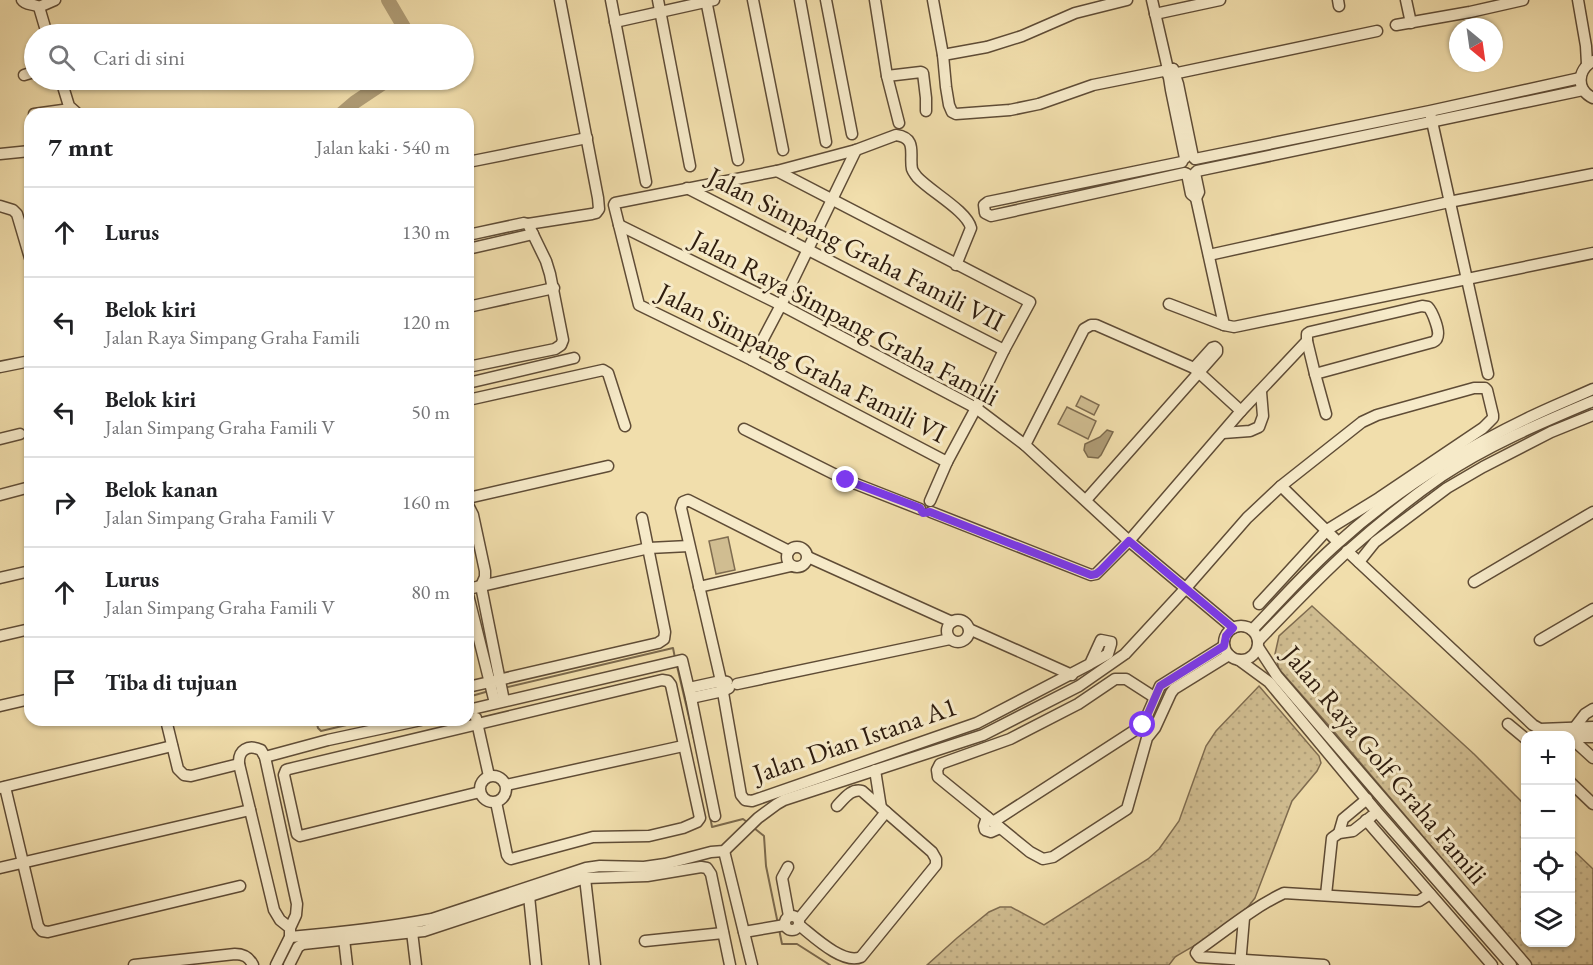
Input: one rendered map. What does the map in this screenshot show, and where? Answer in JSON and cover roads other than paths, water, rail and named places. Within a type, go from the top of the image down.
[{"type":"street","points":[[22,0],[26,4],[39,7],[55,0]]},
{"type":"street","points":[[474,235],[528,227],[592,214],[599,210],[560,0]]},
{"type":"street","points":[[611,0],[646,182]]},
{"type":"street","points":[[658,0],[690,166]]},
{"type":"street","points":[[615,22],[709,0],[738,160]]},
{"type":"street","points":[[753,0],[783,150]]},
{"type":"street","points":[[800,0],[826,142]]},
{"type":"street","points":[[826,0],[852,134]]},
{"type":"street","points":[[875,0],[887,76],[899,123]]},
{"type":"street","points":[[933,0],[949,105],[952,112],[960,115],[1010,110],[1092,85],[1377,30]]},
{"type":"street","points":[[943,55],[996,44],[1022,36],[1076,13],[1128,0]]},
{"type":"street","points":[[1152,0],[1189,159],[1182,170],[1191,173],[1199,192],[1196,198],[1224,325]]},
{"type":"street","points":[[1155,14],[1220,0]]},
{"type":"street","points":[[1406,0],[1411,23]]},
{"type":"street","points":[[1396,25],[1523,0]]},
{"type":"street","points":[[1578,0],[1590,62],[1582,70],[1580,78],[1583,90],[1593,98]]},
{"type":"street","points":[[39,7],[44,24]]},
{"type":"street","points":[[887,76],[923,73],[926,111]]},
{"type":"street","points":[[1580,78],[1431,116],[1191,173],[991,216],[985,213],[984,205],[988,202],[1189,159],[1431,116],[1583,90]]},
{"type":"street","points":[[65,90],[73,108]]},
{"type":"street","points":[[1431,116],[1488,374]]},
{"type":"street","points":[[619,225],[615,203],[777,171],[856,150],[896,135],[911,145],[914,173],[925,185],[963,214],[971,225],[956,265]]},
{"type":"street","points":[[474,161],[587,138]]},
{"type":"street","points":[[752,360],[856,150]]},
{"type":"street","points":[[0,154],[24,152]]},
{"type":"street","points":[[1189,159],[1199,164],[1191,173]]},
{"type":"street","points":[[777,171],[956,265],[1029,300],[1029,304],[947,462],[927,507]]},
{"type":"street","points":[[1209,255],[1449,202],[1593,174]]},
{"type":"street","name":"Jalan Simpang Graha Famili VII","points":[[687,188],[1004,350]]},
{"type":"street","points":[[0,206],[13,210],[17,214],[24,238]]},
{"type":"street","name":"Jalan Simpang Graha Famili VI","points":[[619,225],[637,303],[640,306],[752,360],[947,462]]},
{"type":"street","name":"Jalan Raya Simpang Graha Famili","points":[[619,225],[781,305],[976,408],[1025,445],[1129,541],[1233,628]]},
{"type":"street","points":[[474,247],[528,227]]},
{"type":"street","points":[[474,366],[559,347],[563,339],[554,288],[546,261],[528,227]]},
{"type":"street","points":[[1169,304],[1234,327],[1593,253]]},
{"type":"street","points":[[474,306],[554,288]]},
{"type":"street","points":[[1315,374],[1433,342],[1438,334],[1432,310],[1428,306],[1422,306],[1314,330],[1307,334],[1307,341],[1315,374],[1326,414]]},
{"type":"street","points":[[1025,445],[1087,326],[1096,325],[1197,370],[1241,411]]},
{"type":"street","points":[[744,429],[846,480],[927,507],[1091,575],[1100,571],[1129,541],[1241,411],[1307,341]]},
{"type":"street","points":[[474,382],[574,358]]},
{"type":"street","points":[[0,367],[24,362]]},
{"type":"street","points":[[474,399],[603,370],[608,373],[625,426]]},
{"type":"street","points":[[1086,500],[1197,370]]},
{"type":"street","points":[[290,932],[350,931],[418,922],[586,868],[644,867],[724,850],[758,818],[784,800],[983,735],[1079,686],[1125,654],[1247,518],[1281,486],[1369,418],[1481,386],[1487,390],[1493,416],[1483,428],[1327,530],[1260,604]]},
{"type":"street","points":[[1252,630],[1338,542],[1386,504],[1442,465],[1527,419],[1593,389]]},
{"type":"street","points":[[1223,433],[1250,431],[1259,426],[1263,416],[1261,392]]},
{"type":"street","points":[[1226,651],[1239,660],[1253,656],[1258,644],[1347,551],[1382,521],[1443,476],[1536,425],[1593,401]]},
{"type":"street","points":[[1359,562],[1375,542],[1447,488],[1551,432],[1593,415]]},
{"type":"street","points":[[0,439],[20,434]]},
{"type":"street","points":[[474,497],[608,466]]},
{"type":"street","points":[[1281,486],[1338,542]]},
{"type":"street","points":[[0,495],[24,489]]},
{"type":"street","name":"Jalan Dian Istana A1","points":[[789,551],[688,500],[683,502],[681,508],[722,686],[741,795],[745,800],[752,801],[977,723],[1090,664]]},
{"type":"street","points":[[1474,582],[1593,512]]},
{"type":"street","points":[[474,686],[662,642],[665,632],[642,518]]},
{"type":"street","points":[[474,519],[485,572],[481,586],[495,683]]},
{"type":"street","points":[[474,588],[649,548],[689,546]]},
{"type":"street","points":[[791,566],[787,559],[789,551],[800,547],[808,557],[952,622],[961,621],[968,625],[969,634],[964,641],[954,642],[950,639],[947,632],[952,622]]},
{"type":"street","points":[[1347,551],[1533,725],[1553,731]]},
{"type":"street","points":[[699,587],[791,566],[802,567],[808,557]]},
{"type":"street","points":[[0,578],[24,572]]},
{"type":"street","points":[[1540,640],[1593,609]]},
{"type":"street","points":[[474,615],[499,700]]},
{"type":"street","points":[[1226,651],[1226,636],[1233,628],[1243,626],[1252,630],[1258,644]]},
{"type":"street","points":[[969,629],[1072,675]]},
{"type":"street","points":[[0,636],[24,630]]},
{"type":"street","points":[[690,693],[950,639]]},
{"type":"street","name":"Jalan Raya Golf Graha Famili","points":[[1258,644],[1277,676],[1526,965]]},
{"type":"street","points":[[993,822],[1143,725],[1154,697],[1163,683],[1226,651]]},
{"type":"street","points":[[1154,697],[1126,679],[1115,679],[1078,704],[1039,725],[1010,739],[940,764],[937,770],[938,777],[1030,852],[1049,859],[1128,807],[1147,738],[1155,728],[1174,689],[1226,651]]},
{"type":"street","points":[[474,708],[499,700],[682,660],[715,816]]},
{"type":"street","name":"Jalan Raya Golf Graha Famili","points":[[1239,660],[1269,682],[1377,812],[1511,965]]},
{"type":"street","points":[[474,725],[662,680],[668,681],[671,685],[700,818],[697,822],[683,828],[649,836],[593,837],[512,859],[507,855],[496,802]]},
{"type":"street","points":[[0,706],[24,700]]},
{"type":"street","points":[[1574,731],[1585,714],[1593,709]]},
{"type":"street","points":[[474,716],[489,776]]},
{"type":"street","points":[[1508,724],[1521,735]]},
{"type":"street","points":[[1143,725],[1155,728]]},
{"type":"street","points":[[1143,725],[1147,738]]},
{"type":"street","points":[[167,726],[181,773],[187,776],[239,764]]},
{"type":"street","points":[[265,757],[393,726]]},
{"type":"street","points":[[469,726],[289,769],[284,775],[297,834],[300,836],[480,792]]},
{"type":"street","points":[[1575,733],[1593,727]]},
{"type":"street","points":[[1575,734],[1593,737]]},
{"type":"street","points":[[1575,737],[1593,758]]},
{"type":"street","points":[[172,746],[2,788],[38,926],[45,932],[240,886]]},
{"type":"street","points":[[506,786],[683,746]]},
{"type":"street","points":[[276,965],[290,932],[296,915],[297,904],[265,757],[259,749],[247,749],[239,756],[239,764],[274,910],[290,932]]},
{"type":"street","points":[[875,770],[884,810]]},
{"type":"street","points":[[489,776],[499,778],[506,786]]},
{"type":"street","points":[[489,776],[481,783],[480,792],[486,801],[501,800],[506,786]]},
{"type":"street","points":[[1573,785],[1593,804]]},
{"type":"street","points":[[788,867],[782,878],[791,922],[836,954],[845,958],[861,957],[932,871],[936,865],[936,859],[932,852],[862,791],[851,792],[837,806]]},
{"type":"street","points":[[1339,833],[1343,819],[1367,799]]},
{"type":"street","points":[[0,868],[250,810]]},
{"type":"street","points":[[744,932],[791,922],[884,810]]},
{"type":"street","points":[[1326,895],[1332,838],[1339,833],[1353,831],[1377,812]]},
{"type":"street","points":[[1366,820],[1492,965]]},
{"type":"street","points":[[724,850],[752,965]]},
{"type":"street","points":[[289,965],[298,947],[303,944],[424,931],[585,878],[647,876],[705,867],[711,874],[730,965]]},
{"type":"street","points":[[585,878],[595,965]]},
{"type":"street","points":[[1324,965],[1240,962],[1197,955],[1198,950],[1284,893],[1415,901],[1430,894]]},
{"type":"street","points":[[529,896],[536,965]]},
{"type":"street","points":[[1240,962],[1244,918]]},
{"type":"street","points":[[412,932],[416,965]]},
{"type":"street","points":[[645,941],[723,933]]},
{"type":"street","points":[[344,939],[347,965]]},
{"type":"street","points":[[134,965],[235,954],[246,956],[253,965]]},
{"type":"waterway","points":[[388,0],[402,24]]},
{"type":"waterway","points":[[348,108],[373,90]]},
{"type":"waterway","points":[[504,688],[673,648],[675,658]]},
{"type":"waterway","points":[[677,666],[695,743]]},
{"type":"waterway","points":[[474,695],[489,691]]},
{"type":"waterway","points":[[318,726],[321,731],[342,726]]},
{"type":"waterway","points":[[710,816],[712,827],[743,819],[747,822]]},
{"type":"waterway","points":[[754,828],[764,836],[766,866],[778,924]]},
{"type":"waterway","points":[[779,929],[782,944],[797,944],[830,965]]}]
